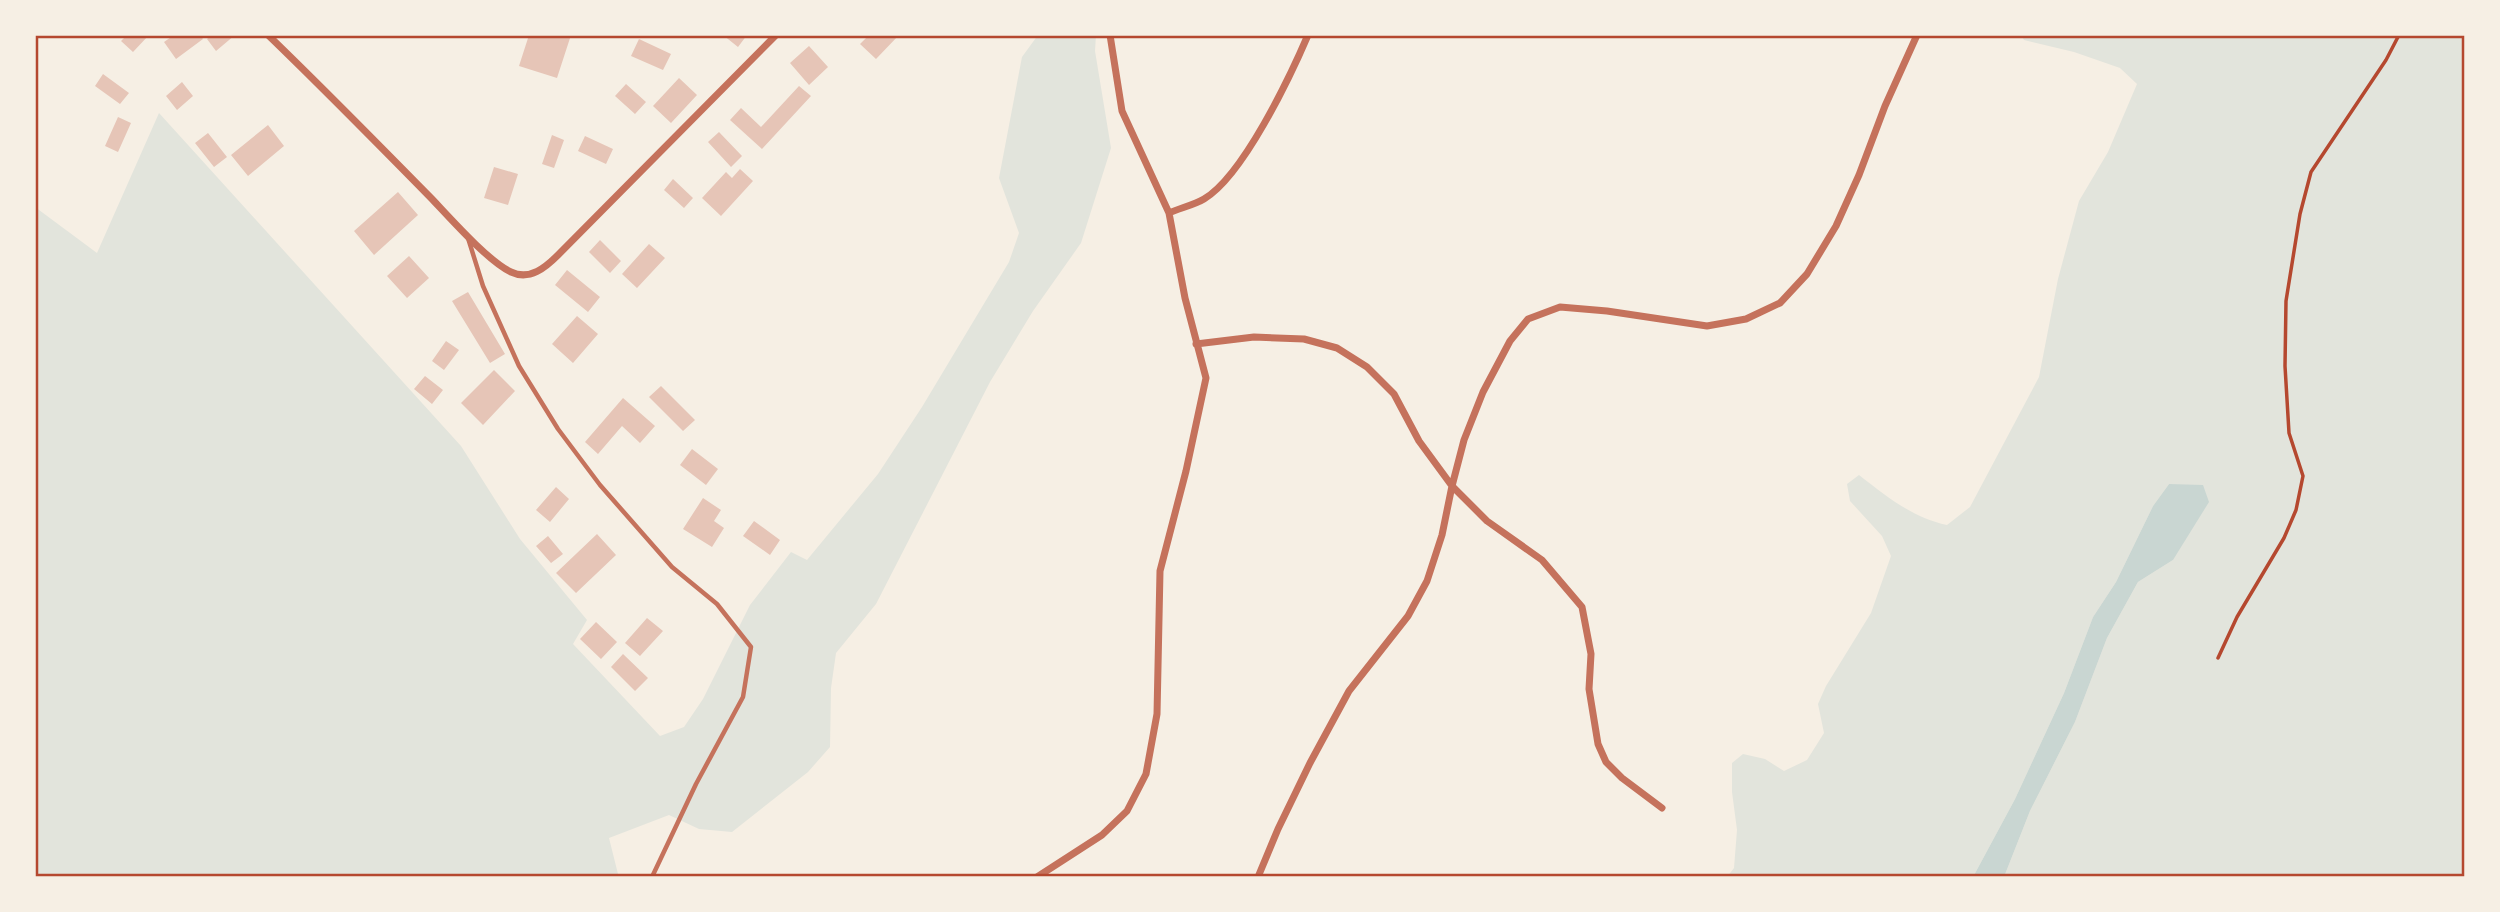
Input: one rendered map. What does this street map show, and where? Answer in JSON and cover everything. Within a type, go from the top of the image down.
[{"type":"street","points":[[268,35],[466,234],[512,273],[533,274],[546,267],[776,35]]},
{"type":"street","points":[[1037,877],[1102,835],[1118,820],[1127,811],[1146,774],[1157,714],[1160,571],[1186,471],[1206,378],[1185,298],[1169,213],[1122,111],[1110,35]]},
{"type":"street","points":[[1169,213],[1205,198],[1228,177],[1265,122],[1292,73],[1308,35]]},
{"type":"street","points":[[1258,877],[1304,774],[1349,691],[1408,617],[1427,581],[1442,535],[1451,486],[1464,440],[1483,392],[1510,341],[1528,319],[1560,307],[1707,326],[1746,319],[1780,303],[1807,274],[1836,226],[1917,35]]},
{"type":"street","points":[[1196,344],[1254,337],[1304,339],[1337,348],[1367,367],[1394,394],[1419,441],[1451,486],[1487,522],[1542,560],[1582,607],[1591,653],[1588,689],[1598,744],[1606,762],[1622,778],[1662,808]]},
{"type":"lane","points":[[466,234],[483,286],[519,366],[558,429],[600,485],[672,567],[717,604],[751,647],[743,697],[696,784],[652,877]]},
{"type":"path","points":[[2218,658],[2297,510],[2303,476],[2289,433],[2286,301],[2300,214],[2311,172],[2386,60],[2399,35]]},
{"type":"shaded area","points":[[1038,35],[1096,35],[1095,51],[1111,148],[1081,243],[1033,311],[990,382],[876,604],[836,653],[831,688],[830,747],[808,772],[732,832],[699,829],[669,815],[609,838],[618,874],[612,877],[35,877],[35,207],[97,253],[159,113],[461,446],[520,539],[587,620],[573,644],[660,736],[684,727],[703,699],[750,605],[791,552],[807,560],[878,474],[922,407],[1009,262],[1019,233],[999,178],[1022,57]]},
{"type":"shaded area","points":[[2021,35],[2465,35],[2465,877],[2004,877],[2030,811],[2075,722],[2107,638],[2138,582],[2173,560],[2169,484],[2153,506],[2116,582],[2093,617],[2064,693],[2015,799],[1973,877],[1727,877],[1734,868],[1737,830],[1732,792],[1732,763],[1743,754],[1765,759],[1784,771],[1807,760],[1824,733],[1818,704],[1826,686],[1871,613],[1891,556],[1882,536],[1850,501],[1847,484],[1859,475],[1911,512],[1947,525],[1970,507],[2039,377],[2058,279],[2079,201],[2108,152],[2137,84],[2120,68],[2074,52],[2024,40]]},
{"type":"shaded area","points":[[2169,484],[2203,485],[2209,502],[2173,560],[2138,582],[2107,638],[2075,722],[2030,811],[2004,877],[1973,877],[2015,799],[2064,693],[2093,617],[2116,582],[2153,506]]},
{"type":"building","points":[[127,35],[149,35],[133,52],[121,41]]},
{"type":"building","points":[[174,35],[200,35],[203,39],[176,59],[164,42]]},
{"type":"building","points":[[212,35],[235,35],[216,51],[207,39]]},
{"type":"building","points":[[529,35],[571,35],[557,78],[519,66]]},
{"type":"building","points":[[723,35],[747,35],[738,47]]},
{"type":"building","points":[[869,35],[899,35],[876,59],[860,44]]},
{"type":"building","points":[[639,39],[671,54],[663,70],[631,56]]},
{"type":"building","points":[[809,46],[828,67],[809,85],[790,63]]},
{"type":"building","points":[[103,74],[129,93],[120,104],[95,86]]},
{"type":"building","points":[[679,78],[697,95],[671,123],[653,106]]},
{"type":"building","points":[[182,82],[193,96],[177,110],[166,96]]},
{"type":"building","points":[[626,84],[646,102],[635,114],[615,96]]},
{"type":"building","points":[[799,86],[811,96],[762,149],[730,120],[741,108],[761,127]]},
{"type":"building","points":[[118,117],[131,123],[118,152],[105,146]]},
{"type":"building","points":[[268,125],[284,146],[248,176],[231,155]]},
{"type":"building","points":[[719,132],[742,156],[731,167],[708,142]]},
{"type":"building","points":[[208,133],[227,157],[214,167],[195,143]]},
{"type":"building","points":[[552,135],[564,140],[554,168],[542,164]]},
{"type":"building","points":[[585,136],[613,149],[606,164],[578,151]]},
{"type":"building","points":[[494,167],[518,174],[508,205],[484,198]]},
{"type":"building","points":[[740,169],[753,181],[721,216],[702,198],[726,172],[732,178]]},
{"type":"building","points":[[673,179],[693,198],[684,208],[664,190]]},
{"type":"building","points":[[398,192],[418,215],[374,255],[354,231]]},
{"type":"building","points":[[600,240],[621,261],[610,273],[589,252]]},
{"type":"building","points":[[649,244],[665,258],[637,288],[622,274]]},
{"type":"building","points":[[409,256],[429,278],[407,298],[387,276]]},
{"type":"building","points":[[567,270],[600,297],[588,312],[555,285]]},
{"type":"building","points":[[468,292],[505,354],[490,363],[452,301]]},
{"type":"building","points":[[577,316],[598,334],[573,363],[552,344]]},
{"type":"building","points":[[446,341],[459,350],[444,370],[432,361]]},
{"type":"building","points":[[494,370],[515,391],[483,425],[461,403]]},
{"type":"building","points":[[425,376],[443,390],[432,404],[414,389]]},
{"type":"building","points":[[661,386],[695,420],[683,431],[649,397]]},
{"type":"building","points":[[623,398],[655,426],[640,443],[622,426],[598,454],[585,442]]},
{"type":"building","points":[[692,449],[718,469],[706,485],[680,465]]},
{"type":"building","points":[[556,487],[569,499],[550,522],[536,510]]},
{"type":"building","points":[[703,498],[721,510],[714,521],[724,528],[712,547],[683,529]]},
{"type":"building","points":[[754,521],[780,540],[770,555],[743,536]]},
{"type":"building","points":[[597,534],[616,555],[576,593],[556,573]]},
{"type":"building","points":[[548,536],[563,554],[551,563],[536,546]]},
{"type":"building","points":[[647,618],[663,631],[640,656],[625,643]]},
{"type":"building","points":[[596,622],[617,642],[601,659],[580,639]]},
{"type":"building","points":[[623,654],[648,678],[635,691],[611,667]]}]
